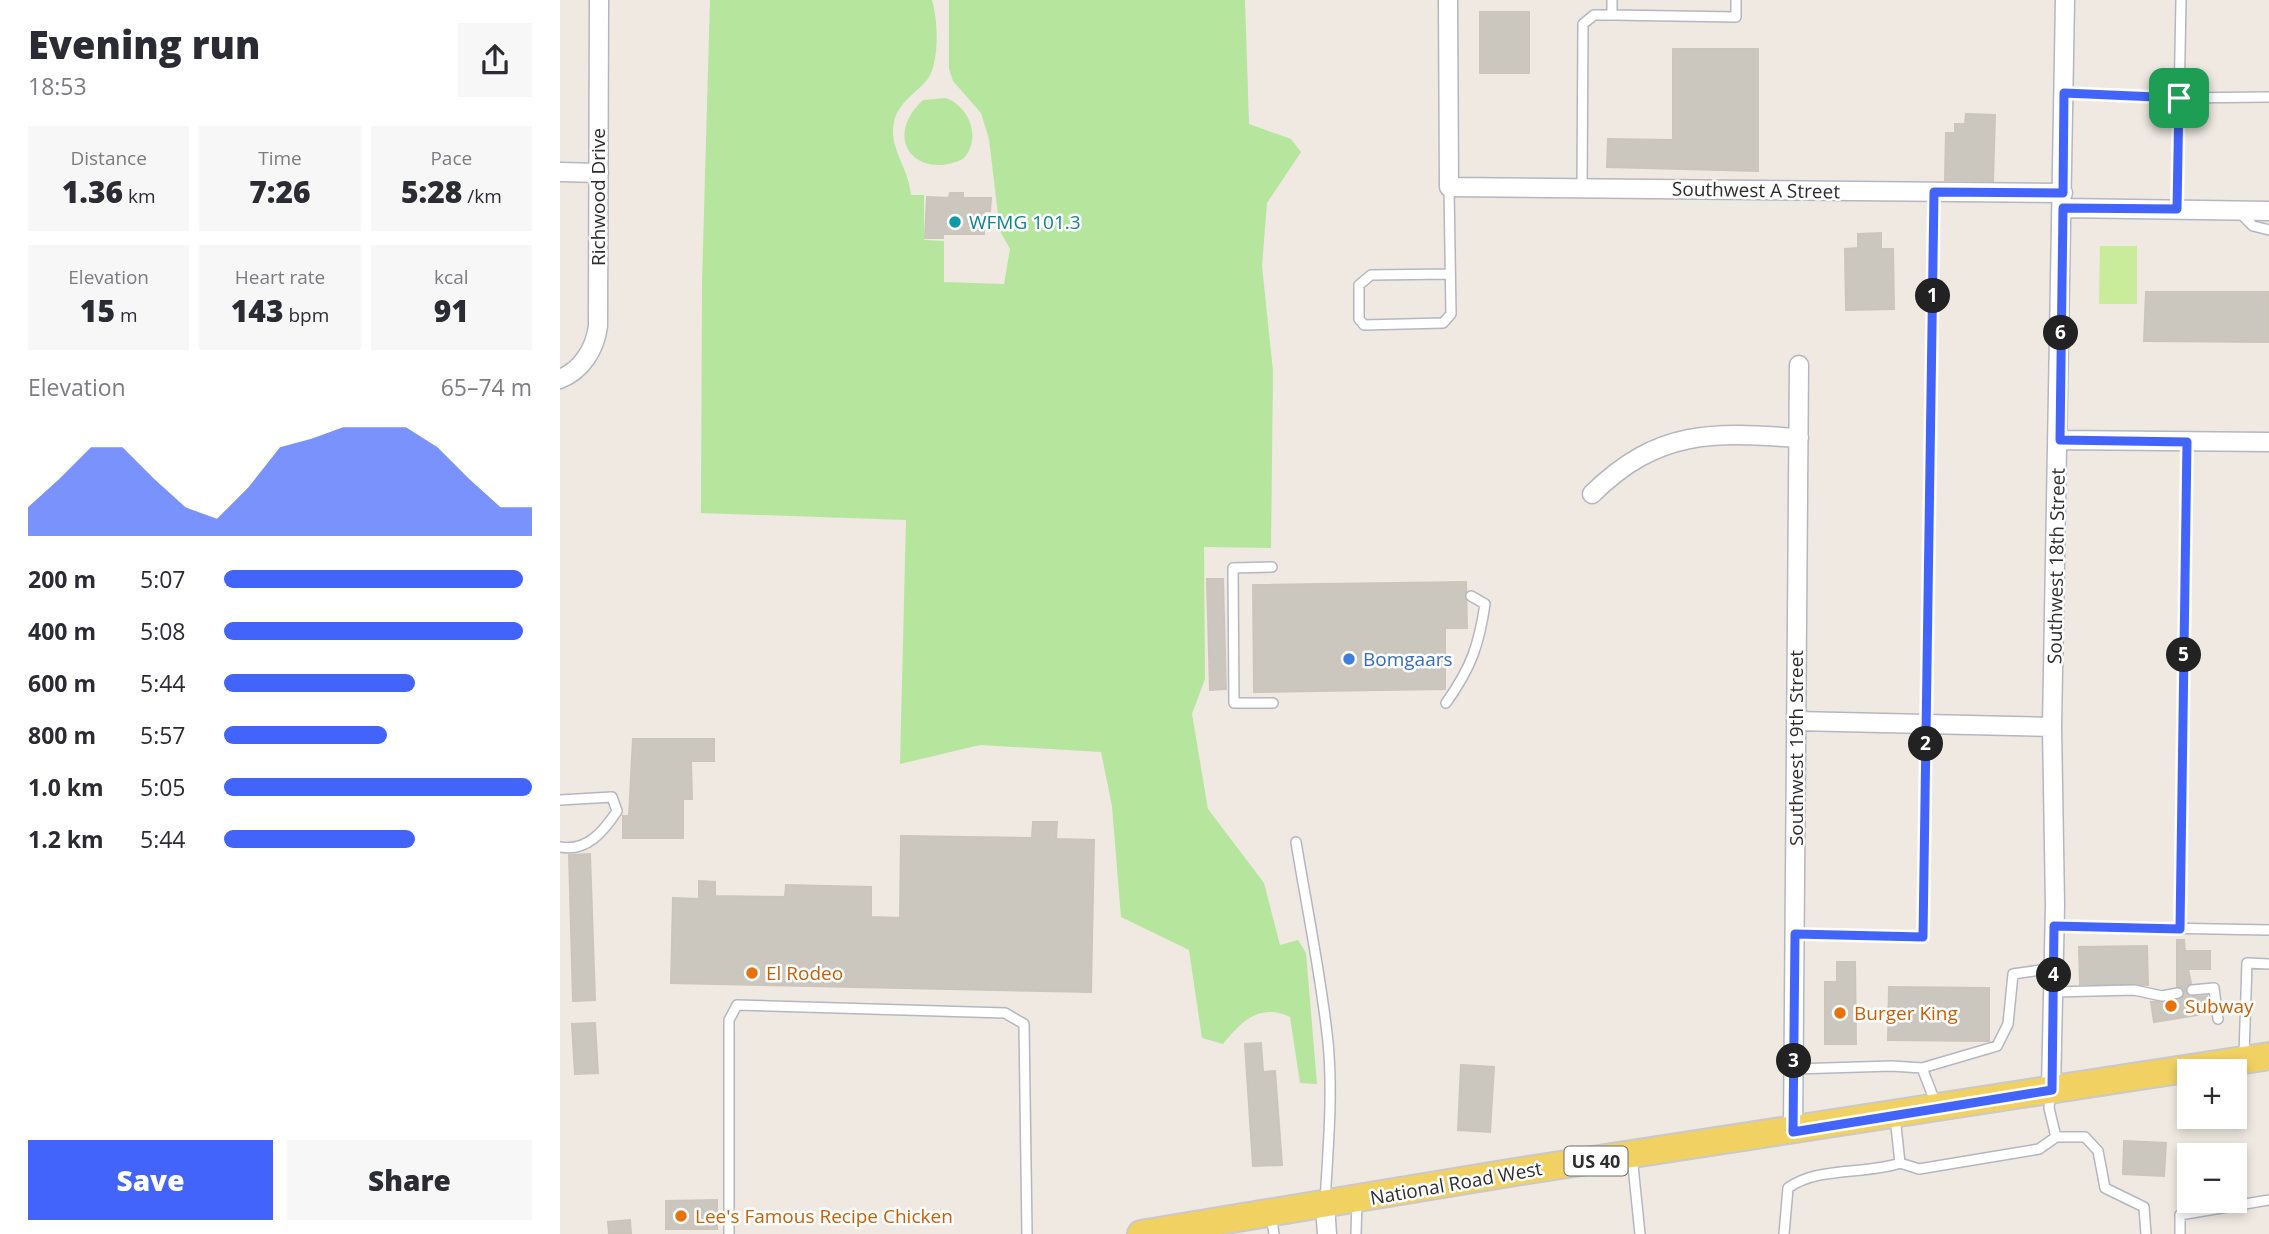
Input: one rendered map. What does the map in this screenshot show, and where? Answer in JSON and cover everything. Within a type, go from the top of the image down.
[{"type":"main road","name":"National Road West","points":[[1141,1234],[1272,1224],[1325,1205],[2257,1058]]},
{"type":"street","name":"Richwood Drive","points":[[560,379],[579,367],[590,354],[596,338],[599,0]]},
{"type":"street","points":[[1448,0],[1449,187]]},
{"type":"street","name":"Southwest 18th Street","points":[[2052,1090],[2052,727],[2060,440],[2066,0]]},
{"type":"street","points":[[560,172],[599,173]]},
{"type":"street","name":"Southwest A Street","points":[[1449,187],[1934,192],[2177,209],[2269,211]]},
{"type":"street","name":"Southwest 19th Street","points":[[1793,1132],[1799,365]]},
{"type":"street","points":[[1592,494],[1618,469],[1672,441],[1756,435],[1799,438]]},
{"type":"street","points":[[2060,440],[2269,442]]},
{"type":"street","points":[[1796,721],[2052,727]]},
{"type":"street","points":[[1325,1205],[1327,1234]]},
{"type":"lane","points":[[1612,0],[1612,15]]},
{"type":"lane","points":[[1582,189],[1583,24],[1594,15],[1736,17],[1736,0]]},
{"type":"lane","points":[[2177,209],[2181,0]]},
{"type":"lane","points":[[2064,93],[2179,98],[2269,97]]},
{"type":"lane","points":[[1449,187],[1451,314],[1443,323],[1364,325],[1359,319],[1359,285],[1371,275],[1450,274]]},
{"type":"lane","points":[[1795,934],[1923,937],[1934,192]]},
{"type":"lane","points":[[2237,210],[2253,226],[2269,230]]},
{"type":"lane","points":[[2180,929],[2187,442]]},
{"type":"lane","points":[[1272,567],[1233,568],[1234,703],[1273,703]]},
{"type":"lane","points":[[1446,703],[1464,679],[1476,654],[1485,604],[1471,596]]},
{"type":"lane","points":[[560,800],[612,797],[617,811],[604,832],[588,843],[560,847]]},
{"type":"lane","points":[[1296,842],[1320,970],[1328,1045],[1330,1110],[1325,1205]]},
{"type":"lane","points":[[2054,926],[2269,930]]},
{"type":"lane","points":[[2257,1058],[2247,963],[2269,964]]},
{"type":"lane","points":[[1794,1069],[1892,1066],[1922,1068],[1997,1046],[2008,1024],[2013,974],[2054,968]]},
{"type":"lane","points":[[2192,990],[2214,988],[2218,1019]]},
{"type":"lane","points":[[2053,992],[2134,990],[2162,996],[2178,993]]},
{"type":"lane","points":[[729,1234],[729,1020],[737,1006],[1005,1013],[1024,1024],[1027,1234]]},
{"type":"lane","points":[[1922,1068],[1938,1108]]},
{"type":"lane","points":[[2052,1090],[2049,1108],[2056,1137]]},
{"type":"lane","points":[[1895,1115],[1900,1163]]},
{"type":"lane","points":[[1784,1234],[1788,1188],[1802,1178],[1880,1170],[1900,1163],[1919,1170],[2039,1149],[2056,1137],[2085,1137],[2098,1151],[2105,1188],[2144,1207],[2146,1234]]},
{"type":"lane","points":[[1632,1155],[1640,1234]]},
{"type":"lane","points":[[1356,1234],[1357,1200]]},
{"type":"lane","points":[[2180,1234],[2180,1215],[2269,1200]]},
{"type":"green space","points":[[710,0],[932,0],[936,19],[934,63],[927,80],[896,115],[893,131],[896,149],[911,195],[924,195],[924,240],[944,241],[944,282],[1004,284],[1010,249],[1000,231],[989,139],[981,113],[953,81],[949,69],[949,0],[1245,0],[1249,124],[1291,139],[1301,152],[1267,203],[1262,266],[1273,371],[1271,548],[1204,547],[1205,679],[1192,714],[1208,809],[1264,883],[1280,945],[1298,940],[1306,953],[1317,1084],[1300,1083],[1290,1017],[1279,1013],[1260,1013],[1244,1022],[1223,1044],[1202,1038],[1189,950],[1121,917],[1112,806],[1101,752],[980,745],[900,764],[906,520],[701,513],[702,283]]},
{"type":"green space","points":[[946,98],[954,102],[967,116],[971,124],[972,142],[963,159],[931,165],[910,152],[905,142],[905,129],[911,115],[923,100]]},
{"type":"green space","points":[[2100,246],[2137,246],[2137,304],[2099,304]]},
{"type":"building","points":[[1480,12],[1529,12],[1529,73],[1480,73]]},
{"type":"building","points":[[1673,49],[1758,49],[1758,171],[1607,167],[1608,139],[1673,140]]},
{"type":"building","points":[[1966,114],[1995,115],[1993,181],[1945,180],[1946,133],[1955,133],[1955,124],[1965,124]]},
{"type":"building","name":"WFMG 101.3","points":[[950,193],[963,193],[963,198],[991,198],[990,211],[984,211],[984,234],[943,234],[943,238],[925,238],[927,197],[949,198]]},
{"type":"building","points":[[1881,233],[1881,249],[1893,249],[1894,309],[1846,310],[1845,249],[1858,248],[1858,234]]},
{"type":"building","points":[[2146,292],[2269,292],[2269,342],[2144,341]]},
{"type":"building","points":[[1207,579],[1223,579],[1226,689],[1210,690]]},
{"type":"building","name":"Bomgaars","points":[[1466,582],[1467,628],[1445,628],[1445,689],[1254,692],[1253,585]]},
{"type":"building","points":[[633,739],[714,739],[714,761],[691,761],[692,799],[683,799],[683,838],[623,838],[623,816],[629,816]]},
{"type":"building","points":[[1033,822],[1057,822],[1056,839],[1094,840],[1091,992],[671,983],[673,898],[699,899],[699,881],[715,882],[715,896],[785,897],[786,885],[871,887],[871,917],[900,918],[901,836],[1032,838]]},
{"type":"building","points":[[590,854],[595,1000],[573,1001],[569,855]]},
{"type":"building","points":[[2177,940],[2184,940],[2185,951],[2210,951],[2210,969],[2188,969],[2191,983],[2185,990],[2190,997],[2207,996],[2210,1013],[2154,1022],[2151,1002],[2179,1000],[2185,995],[2183,988],[2177,986]]},
{"type":"building","points":[[2147,946],[2148,985],[2080,984],[2079,947]]},
{"type":"building","name":"Burger King","points":[[1837,962],[1855,962],[1856,1044],[1825,1044],[1825,982],[1837,982]]},
{"type":"building","points":[[1889,987],[1989,988],[1989,1041],[1888,1040]]},
{"type":"building","points":[[595,1023],[598,1073],[575,1074],[572,1024]]},
{"type":"building","points":[[1261,1043],[1263,1072],[1275,1071],[1282,1165],[1253,1166],[1245,1044]]},
{"type":"building","points":[[1461,1065],[1494,1067],[1490,1132],[1458,1130]]},
{"type":"building","points":[[2124,1141],[2166,1143],[2164,1176],[2123,1174]]},
{"type":"building","points":[[717,1200],[717,1229],[666,1229],[666,1201]]},
{"type":"building","points":[[630,1220],[631,1234],[609,1234],[608,1222]]},
{"type":"place","name":"WFMG 101.3","points":[[955,222]]},
{"type":"place","name":"Bomgaars","points":[[1349,659]]},
{"type":"place","name":"El Rodeo","points":[[752,973]]},
{"type":"place","name":"Subway","points":[[2171,1006]]},
{"type":"place","name":"Burger King","points":[[1840,1013]]},
{"type":"place","name":"Lee's Famous Recipe Chicken","points":[[681,1216]]},
{"type":"route","points":[[2064,93],[2179,98],[2177,209],[2063,208],[2060,440],[2187,442],[2180,929],[2054,926],[2052,1090],[1793,1132],[1795,934],[1923,937],[1934,192],[2063,193],[2064,93]]}]
